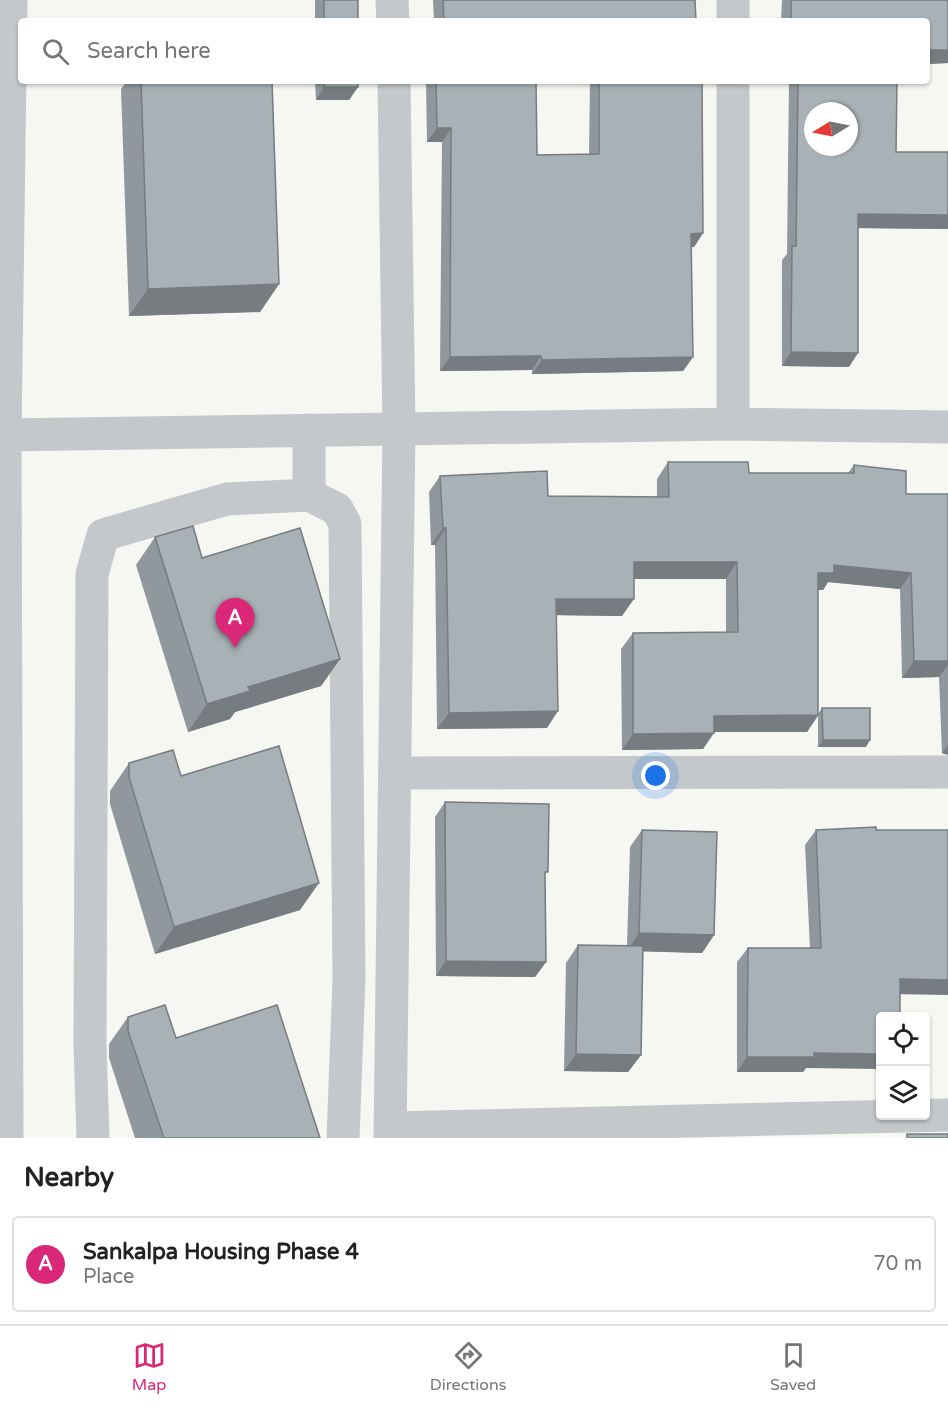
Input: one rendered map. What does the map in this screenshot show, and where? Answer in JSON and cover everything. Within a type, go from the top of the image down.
[{"type":"street","points":[[6,1138],[5,435],[11,0]]},
{"type":"street","points":[[392,0],[393,18]]},
{"type":"street","points":[[733,0],[733,18]]},
{"type":"street","points":[[394,84],[399,429],[390,1133],[948,1115]]},
{"type":"street","points":[[733,84],[733,424]]},
{"type":"street","points":[[5,435],[733,424],[948,427]]},
{"type":"street","points":[[309,430],[309,495]]},
{"type":"street","points":[[93,1138],[90,1045],[92,574],[103,535],[227,499],[309,495],[337,509],[345,524],[349,979],[343,1138]]},
{"type":"street","points":[[396,773],[948,772]]},
{"type":"building","points":[[324,0],[358,0],[358,18],[324,18]]},
{"type":"building","points":[[443,0],[695,0],[696,18],[444,18]]},
{"type":"building","points":[[791,0],[948,0],[948,50],[930,50],[930,18],[791,18]]},
{"type":"building","points":[[141,84],[272,84],[279,284],[148,289]]},
{"type":"building","points":[[324,84],[358,84],[358,87],[324,87]]},
{"type":"building","points":[[436,84],[536,84],[537,155],[599,154],[599,84],[702,84],[703,233],[691,234],[693,357],[542,360],[541,356],[450,357],[451,128],[437,128]]},
{"type":"building","points":[[798,84],[897,84],[896,152],[948,152],[948,215],[858,214],[858,353],[791,352],[792,246],[796,246]]},
{"type":"building","points":[[668,462],[748,462],[749,473],[854,473],[854,465],[906,471],[906,494],[948,494],[948,661],[914,661],[911,573],[834,565],[834,573],[818,573],[818,715],[714,716],[714,733],[633,734],[633,633],[738,632],[737,562],[634,562],[634,599],[556,599],[558,711],[449,713],[446,528],[443,528],[440,476],[547,471],[548,496],[669,497]]},
{"type":"building","points":[[193,526],[202,558],[300,528],[340,659],[248,687],[250,691],[207,704],[155,537]]},
{"type":"building","points":[[822,708],[870,708],[870,740],[823,740]]},
{"type":"building","points":[[279,746],[319,883],[174,927],[129,777],[129,763],[173,750],[181,776]]},
{"type":"building","points":[[445,802],[549,804],[548,872],[545,872],[546,962],[446,961]]},
{"type":"building","points":[[876,827],[876,830],[948,830],[948,980],[900,979],[900,1012],[876,1012],[876,1054],[814,1053],[814,1057],[747,1057],[748,948],[821,948],[816,830]]},
{"type":"building","points":[[642,830],[717,832],[714,935],[639,933]]},
{"type":"building","points":[[578,945],[643,946],[641,1055],[576,1054]]},
{"type":"building","points":[[165,1005],[176,1038],[277,1005],[320,1138],[164,1138],[128,1031],[128,1017]]},
{"type":"building","points":[[907,1134],[948,1134],[948,1138],[907,1138]]},
{"type":"place","name":"Sankalpa Housing Phase 4","points":[[235,648]]}]
